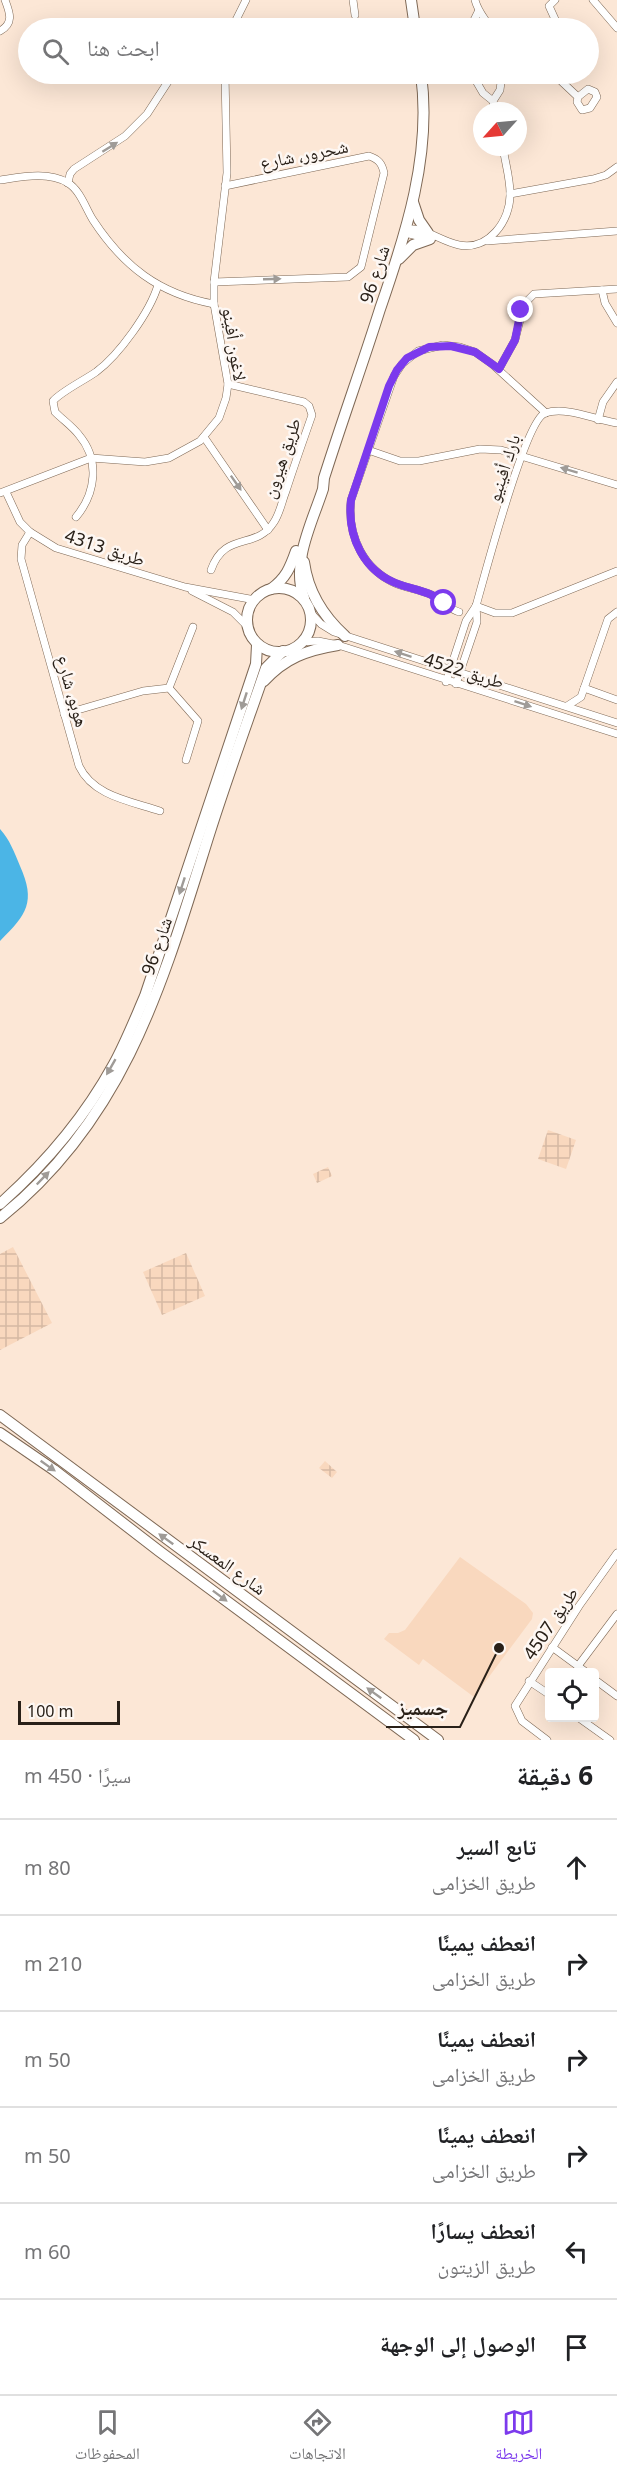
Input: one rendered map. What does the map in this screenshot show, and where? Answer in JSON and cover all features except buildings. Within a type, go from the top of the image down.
[{"type":"street","points":[[0,31],[8,25],[10,18],[5,0]]},
{"type":"street","points":[[237,18],[246,0]]},
{"type":"street","points":[[353,0],[355,15]]},
{"type":"street","points":[[411,0],[414,18]]},
{"type":"street","points":[[474,18],[477,12],[476,0]]},
{"type":"street","points":[[554,0],[549,6],[554,18]]},
{"type":"street","points":[[593,0],[617,28]]},
{"type":"street","points":[[477,12],[484,18]]},
{"type":"street","points":[[69,183],[70,174],[74,169],[115,145],[147,114],[166,84]]},
{"type":"street","name":"لاغون أفينو","points":[[3,493],[91,458],[145,462],[161,460],[188,449],[204,437],[222,411],[228,384],[214,304],[214,282],[225,186],[227,147],[225,84]]},
{"type":"street","name":"شارع 96","points":[[304,598],[298,578],[304,549],[323,489],[324,478],[397,261],[413,202],[423,120],[421,84]]},
{"type":"street","points":[[478,84],[483,93],[493,101],[500,90],[501,84]]},
{"type":"street","points":[[564,84],[578,97]]},
{"type":"street","name":"شحرور، شارع","points":[[214,282],[348,277],[354,274],[361,267],[384,172],[376,159],[369,156],[225,186]]},
{"type":"street","points":[[487,241],[505,218],[510,194],[504,156]]},
{"type":"street","points":[[510,194],[593,179],[606,175],[617,167]]},
{"type":"street","points":[[0,180],[40,176],[69,183],[111,247],[128,264],[158,285],[194,300],[214,304]]},
{"type":"street","points":[[413,202],[419,219],[432,237]]},
{"type":"street","points":[[405,231],[420,229],[432,237],[469,246],[487,241],[617,231]]},
{"type":"street","points":[[397,261],[412,245],[432,237]]},
{"type":"street","points":[[75,517],[90,494],[94,468],[78,433],[55,412],[53,402],[100,369],[137,326],[152,302],[158,285]]},
{"type":"street","points":[[499,369],[515,340],[521,310],[528,299],[542,293],[617,289]]},
{"type":"street","points":[[602,290],[605,303],[617,323]]},
{"type":"street","points":[[459,612],[449,608],[432,594],[388,579],[375,570],[359,550],[351,526],[350,509],[368,450],[394,376],[402,364],[413,354],[435,346],[460,347],[481,355],[546,413],[565,412],[617,423]]},
{"type":"street","points":[[598,420],[603,402],[617,382]]},
{"type":"street","name":"طريق هيرون","points":[[204,437],[268,530],[275,521],[312,416],[311,410],[304,402],[228,384]]},
{"type":"street","name":"بارك أفينيو","points":[[446,682],[466,621],[476,606],[521,455],[538,418],[546,413]]},
{"type":"street","points":[[368,450],[400,461],[434,460],[480,449],[501,450],[617,485]]},
{"type":"street","name":"شارع 96","points":[[271,589],[284,579],[290,569],[317,488],[324,478]]},
{"type":"street","name":"طريق 4313","points":[[3,493],[30,532],[43,542],[68,553],[184,587],[255,600]]},
{"type":"street","points":[[211,570],[215,559],[228,546],[249,541],[268,530]]},
{"type":"street","name":"هوبو، شارع","points":[[30,532],[22,545],[21,559],[79,766],[87,780],[104,792],[160,811]]},
{"type":"street","points":[[304,549],[306,579],[311,590],[324,614],[345,636]]},
{"type":"street","points":[[476,606],[495,613],[512,613],[617,571]]},
{"type":"street","name":"طريق 4313","points":[[184,587],[233,612],[247,626]]},
{"type":"street","points":[[271,589],[291,590],[304,598],[311,612],[311,623],[301,642],[283,651],[265,649],[257,645],[247,626],[248,609],[255,600],[271,589]]},
{"type":"street","name":"بارك أفينيو","points":[[456,684],[476,625],[478,616],[476,606]]},
{"type":"street","name":"طريق 4522","points":[[311,612],[321,624],[345,636],[617,723]]},
{"type":"street","points":[[567,706],[580,697],[604,627],[608,619],[617,612]]},
{"type":"street","points":[[466,621],[476,625]]},
{"type":"street","points":[[169,688],[193,627]]},
{"type":"street","name":"طريق 4522","points":[[301,642],[318,641],[338,645],[446,682],[617,734]]},
{"type":"street","name":"شارع 96","points":[[0,1204],[51,1153],[73,1125],[114,1064],[124,1043],[157,962],[256,664],[257,645]]},
{"type":"street","points":[[260,686],[281,664],[292,658],[306,651],[338,645]]},
{"type":"street","name":"شارع 96","points":[[0,1218],[57,1163],[81,1134],[118,1076],[141,1033],[162,981],[266,668],[283,651]]},
{"type":"street","points":[[64,714],[143,691],[169,688]]},
{"type":"street","points":[[169,688],[198,721],[186,760]]},
{"type":"street","points":[[584,688],[617,700]]},
{"type":"street","points":[[580,697],[586,712]]},
{"type":"street","name":"شارع المعسكر","points":[[0,1415],[438,1740]]},
{"type":"street","name":"شارع المعسكر","points":[[0,1432],[414,1740]]},
{"type":"street","name":"طريق 4507","points":[[547,1740],[522,1721],[515,1706],[552,1647],[617,1553]]},
{"type":"street","points":[[578,1666],[617,1614]]},
{"type":"street","points":[[552,1647],[581,1668]]},
{"type":"street","points":[[530,1681],[545,1692]]},
{"type":"street","points":[[599,1682],[616,1692]]},
{"type":"street","points":[[585,1722],[610,1740]]},
{"type":"shaded area","points":[[548,1130],[576,1140],[566,1169],[538,1159]]},
{"type":"shaded area","points":[[328,1167],[332,1176],[317,1183],[313,1174]]},
{"type":"shaded area","points":[[13,1247],[52,1323],[0,1350],[0,1254]]},
{"type":"shaded area","points":[[186,1253],[205,1296],[162,1315],[143,1272]]},
{"type":"shaded area","points":[[325,1461],[337,1472],[332,1478],[319,1468]]},
{"type":"shaded area","points":[[460,1557],[526,1604],[533,1613],[532,1619],[474,1697],[423,1659],[419,1665],[384,1639],[389,1633],[405,1630]]},
{"type":"water","points":[[0,829],[9,842],[25,878],[28,898],[17,923],[0,941]]},
{"type":"place","name":"جسميز","points":[[499,1648]]},
{"type":"route","points":[[444,603],[432,594],[395,583],[381,575],[369,564],[359,550],[353,534],[350,518],[351,500],[389,386],[407,358],[423,349],[435,346],[460,347],[475,352],[499,369],[515,340],[521,310]]}]
